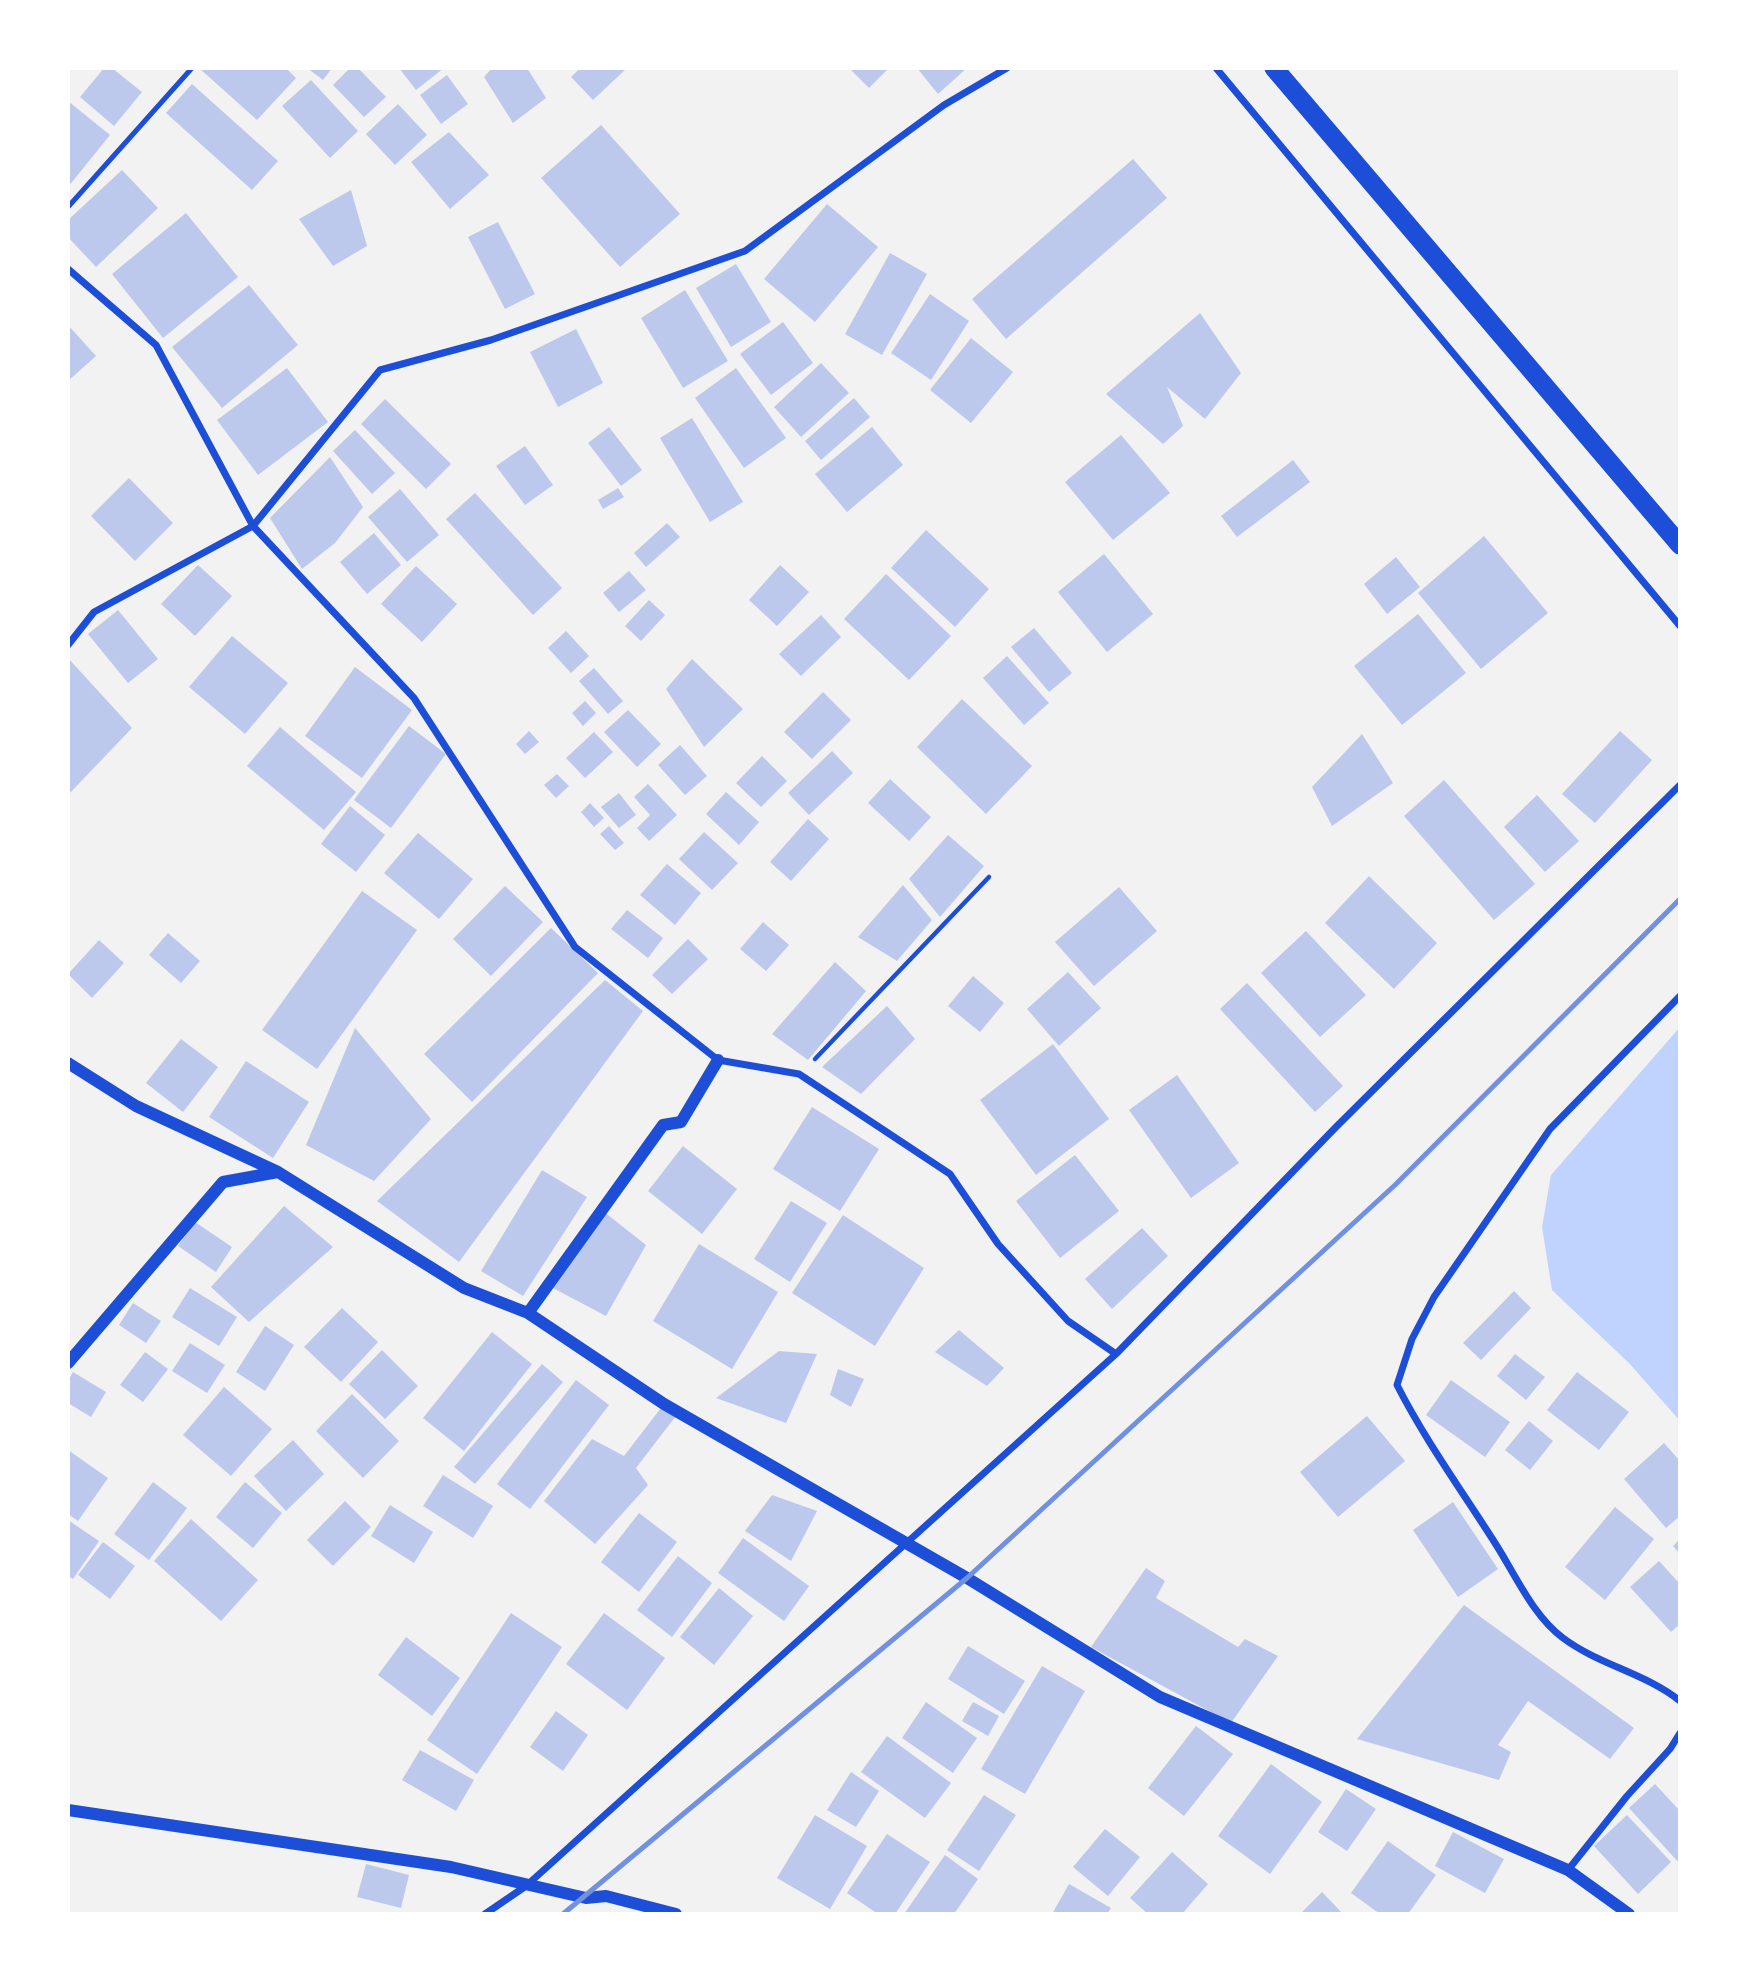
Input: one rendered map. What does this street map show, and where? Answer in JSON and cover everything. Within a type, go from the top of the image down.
[{"type":"highway","points":[[1274,68],[1680,545]]},
{"type":"street","points":[[68,645],[94,612],[253,526],[380,370],[491,340],[745,251],[944,104],[1007,68]]},
{"type":"street","points":[[1216,68],[1680,626]]},
{"type":"street","points":[[68,269],[156,345],[253,526],[414,698],[575,947],[718,1060],[799,1074],[950,1174],[998,1244],[1068,1321],[1116,1354]]},
{"type":"street","points":[[485,1914],[526,1886],[1116,1354],[1337,1126],[1680,785]]},
{"type":"street","points":[[1680,996],[1549,1129],[1434,1297],[1412,1339],[1397,1385],[1416,1422],[1536,1608],[1553,1628],[1562,1637],[1597,1658],[1661,1685],[1680,1701]]},
{"type":"street","points":[[528,1313],[663,1125],[681,1122],[718,1060]]},
{"type":"street","points":[[68,1063],[136,1106],[278,1172],[464,1288],[528,1313],[664,1404],[908,1544],[1160,1697],[1568,1870],[1629,1914]]},
{"type":"street","points":[[68,1363],[223,1182],[278,1172]]},
{"type":"street","points":[[1568,1870],[1627,1796],[1670,1749],[1680,1733]]},
{"type":"street","points":[[68,1811],[451,1867],[586,1898],[606,1896],[676,1914]]},
{"type":"lane","points":[[68,207],[192,68]]},
{"type":"path","points":[[799,1074],[989,877]]},
{"type":"water","points":[[1680,1027],[1680,1421],[1629,1363],[1552,1290],[1542,1227],[1551,1175]]},
{"type":"building","points":[[104,68],[112,68],[142,92],[114,126],[80,97]]},
{"type":"building","points":[[199,68],[286,68],[296,78],[257,120]]},
{"type":"building","points":[[307,68],[332,68],[323,80]]},
{"type":"building","points":[[350,68],[358,68],[386,97],[364,117],[333,85]]},
{"type":"building","points":[[399,68],[444,68],[416,90]]},
{"type":"building","points":[[492,68],[527,68],[546,98],[513,123],[484,77]]},
{"type":"building","points":[[580,68],[627,68],[593,100],[571,77]]},
{"type":"building","points":[[849,68],[889,68],[869,88]]},
{"type":"building","points":[[917,68],[967,68],[938,94]]},
{"type":"building","points":[[447,75],[468,104],[441,124],[420,95]]},
{"type":"building","points":[[311,80],[358,131],[330,158],[282,106]]},
{"type":"building","points":[[192,84],[278,161],[252,190],[166,113]]},
{"type":"building","points":[[68,101],[110,135],[68,187]]},
{"type":"building","points":[[398,104],[427,135],[395,165],[366,134]]},
{"type":"building","points":[[601,125],[680,214],[620,267],[541,178]]},
{"type":"building","points":[[449,132],[489,175],[450,209],[411,162]]},
{"type":"building","points":[[1133,159],[1167,198],[1006,339],[972,299]]},
{"type":"building","points":[[122,170],[158,208],[96,267],[68,237],[68,220]]},
{"type":"building","points":[[351,190],[367,246],[333,266],[299,219]]},
{"type":"building","points":[[827,204],[878,247],[815,322],[764,279]]},
{"type":"building","points":[[186,213],[238,277],[163,338],[112,274]]},
{"type":"building","points":[[498,222],[535,294],[505,309],[468,237]]},
{"type":"building","points":[[890,253],[927,274],[882,355],[845,334]]},
{"type":"building","points":[[736,264],[771,322],[731,347],[696,288]]},
{"type":"building","points":[[249,285],[298,345],[222,408],[172,347]]},
{"type":"building","points":[[685,290],[728,361],[683,388],[641,318]]},
{"type":"building","points":[[930,294],[969,321],[931,380],[891,353]]},
{"type":"building","points":[[1200,313],[1241,373],[1205,419],[1167,387],[1183,426],[1163,444],[1106,394]]},
{"type":"building","points":[[783,322],[813,363],[771,395],[740,354]]},
{"type":"building","points":[[68,325],[96,356],[68,381]]},
{"type":"building","points":[[576,329],[603,383],[558,407],[530,352]]},
{"type":"building","points":[[971,338],[1013,372],[971,423],[930,390]]},
{"type":"building","points":[[821,363],[849,393],[801,437],[774,407]]},
{"type":"building","points":[[287,368],[328,422],[258,475],[217,420]]},
{"type":"building","points":[[736,368],[786,438],[744,468],[695,398]]},
{"type":"building","points":[[854,398],[870,417],[821,460],[805,441]]},
{"type":"building","points":[[385,399],[451,464],[426,489],[361,424]]},
{"type":"building","points":[[692,418],[743,502],[710,522],[660,438]]},
{"type":"building","points":[[609,427],[642,470],[621,486],[588,443]]},
{"type":"building","points":[[872,427],[903,465],[847,512],[815,474]]},
{"type":"building","points":[[355,430],[395,473],[372,494],[333,451]]},
{"type":"building","points":[[1121,435],[1170,493],[1113,540],[1065,482]]},
{"type":"building","points":[[525,446],[553,485],[525,505],[496,466]]},
{"type":"building","points":[[330,457],[363,507],[335,543],[302,569],[270,518]]},
{"type":"building","points":[[1293,460],[1310,482],[1237,537],[1221,516]]},
{"type":"building","points":[[129,478],[173,523],[135,561],[91,516]]},
{"type":"building","points":[[618,488],[624,497],[603,509],[598,500]]},
{"type":"building","points":[[400,489],[439,535],[407,562],[368,517]]},
{"type":"building","points":[[475,493],[562,588],[533,615],[446,519]]},
{"type":"building","points":[[667,523],[680,537],[646,567],[634,553]]},
{"type":"building","points":[[926,530],[989,589],[955,627],[891,568]]},
{"type":"building","points":[[374,533],[401,565],[367,594],[340,562]]},
{"type":"building","points":[[1484,536],[1548,613],[1481,669],[1418,593]]},
{"type":"building","points":[[1104,554],[1153,614],[1107,652],[1058,592]]},
{"type":"building","points":[[1396,557],[1420,587],[1387,614],[1364,584]]},
{"type":"building","points":[[198,565],[232,596],[195,636],[161,604]]},
{"type":"building","points":[[780,565],[809,592],[777,626],[749,600]]},
{"type":"building","points":[[416,566],[457,604],[422,642],[381,604]]},
{"type":"building","points":[[629,571],[646,590],[619,612],[603,593]]},
{"type":"building","points":[[886,574],[951,636],[909,680],[844,619]]},
{"type":"building","points":[[649,600],[665,615],[641,641],[625,626]]},
{"type":"building","points":[[118,610],[158,659],[128,683],[88,634]]},
{"type":"building","points":[[1418,614],[1466,673],[1402,725],[1354,666]]},
{"type":"building","points":[[821,615],[841,637],[801,676],[779,654]]},
{"type":"building","points":[[1034,628],[1072,673],[1049,692],[1011,647]]},
{"type":"building","points":[[566,631],[589,656],[571,673],[548,648]]},
{"type":"building","points":[[232,636],[288,683],[245,734],[189,687]]},
{"type":"building","points":[[1007,656],[1049,703],[1024,725],[983,678]]},
{"type":"building","points":[[68,658],[132,728],[68,795]]},
{"type":"building","points":[[692,659],[743,709],[704,747],[666,689]]},
{"type":"building","points":[[355,667],[412,710],[362,778],[305,736]]},
{"type":"building","points":[[594,668],[623,701],[608,714],[579,681]]},
{"type":"building","points":[[823,692],[851,720],[812,759],[784,732]]},
{"type":"building","points":[[962,699],[1032,766],[986,814],[917,747]]},
{"type":"building","points":[[585,701],[596,713],[583,726],[572,713]]},
{"type":"building","points":[[628,710],[661,744],[637,767],[604,732]]},
{"type":"building","points":[[409,726],[446,754],[391,828],[354,800]]},
{"type":"building","points":[[280,727],[356,792],[324,830],[247,766]]},
{"type":"building","points":[[529,731],[539,742],[525,754],[516,744]]},
{"type":"building","points":[[1620,731],[1652,760],[1595,823],[1562,794]]},
{"type":"building","points":[[594,732],[613,752],[585,778],[566,758]]},
{"type":"building","points":[[1362,734],[1393,783],[1332,826],[1312,787]]},
{"type":"building","points":[[680,745],[707,776],[685,795],[658,765]]},
{"type":"building","points":[[832,751],[853,773],[809,815],[788,793]]},
{"type":"building","points":[[762,756],[787,781],[761,807],[736,783]]},
{"type":"building","points":[[557,774],[569,786],[556,798],[544,785]]},
{"type":"building","points":[[890,779],[931,817],[909,841],[868,803]]},
{"type":"building","points":[[1444,780],[1535,884],[1494,920],[1404,816]]},
{"type":"building","points":[[648,784],[677,815],[649,841],[637,828],[650,815],[634,797]]},
{"type":"building","points":[[726,792],[759,822],[739,845],[706,814]]},
{"type":"building","points":[[619,793],[636,815],[619,828],[601,807]]},
{"type":"building","points":[[1537,795],[1579,841],[1545,872],[1504,827]]},
{"type":"building","points":[[590,803],[604,818],[594,827],[581,812]]},
{"type":"building","points":[[350,806],[385,835],[356,872],[321,844]]},
{"type":"building","points":[[808,819],[829,839],[791,881],[770,862]]},
{"type":"building","points":[[609,826],[624,843],[615,850],[600,834]]},
{"type":"building","points":[[704,832],[738,863],[712,890],[679,859]]},
{"type":"building","points":[[418,833],[473,879],[439,919],[384,873]]},
{"type":"building","points":[[948,835],[984,866],[940,917],[909,879]]},
{"type":"building","points":[[667,864],[701,893],[675,925],[640,895]]},
{"type":"building","points":[[1369,876],[1437,943],[1394,989],[1325,923]]},
{"type":"building","points":[[903,885],[932,920],[897,961],[858,937]]},
{"type":"building","points":[[505,886],[543,922],[491,976],[453,939]]},
{"type":"building","points":[[1119,887],[1157,931],[1094,986],[1055,942]]},
{"type":"building","points":[[362,891],[417,930],[317,1069],[262,1030]]},
{"type":"building","points":[[627,910],[663,938],[648,958],[611,929]]},
{"type":"building","points":[[763,922],[789,945],[766,971],[740,949]]},
{"type":"building","points":[[551,928],[598,973],[472,1102],[424,1054]]},
{"type":"building","points":[[1306,931],[1366,995],[1320,1037],[1261,973]]},
{"type":"building","points":[[168,933],[200,961],[181,983],[149,955]]},
{"type":"building","points":[[688,939],[708,959],[672,994],[652,975]]},
{"type":"building","points":[[99,940],[124,963],[92,998],[68,974]]},
{"type":"building","points":[[835,962],[866,991],[808,1060],[772,1034]]},
{"type":"building","points":[[1068,972],[1101,1008],[1059,1046],[1027,1009]]},
{"type":"building","points":[[973,976],[1004,1003],[980,1032],[948,1006]]},
{"type":"building","points":[[605,980],[643,1011],[459,1262],[377,1201]]},
{"type":"building","points":[[1247,983],[1343,1086],[1315,1112],[1220,1009]]},
{"type":"building","points":[[887,1006],[915,1039],[861,1094],[822,1067]]},
{"type":"building","points":[[355,1028],[431,1119],[374,1181],[306,1145]]},
{"type":"building","points":[[181,1039],[218,1067],[183,1112],[146,1083]]},
{"type":"building","points":[[1053,1044],[1109,1119],[1036,1175],[980,1100]]},
{"type":"building","points":[[246,1061],[309,1102],[273,1158],[209,1117]]},
{"type":"building","points":[[1177,1075],[1239,1163],[1191,1198],[1129,1110]]},
{"type":"building","points":[[812,1107],[879,1149],[840,1211],[773,1169]]},
{"type":"building","points":[[683,1146],[737,1189],[702,1234],[648,1191]]},
{"type":"building","points":[[1075,1155],[1119,1211],[1060,1258],[1016,1201]]},
{"type":"building","points":[[542,1170],[587,1197],[523,1296],[481,1271]]},
{"type":"building","points":[[791,1201],[827,1223],[790,1282],[754,1259]]},
{"type":"building","points":[[284,1206],[333,1247],[249,1322],[211,1287]]},
{"type":"building","points":[[603,1211],[646,1245],[606,1316],[551,1287]]},
{"type":"building","points":[[843,1215],[924,1268],[875,1346],[792,1293]]},
{"type":"building","points":[[195,1222],[232,1247],[216,1272],[178,1246]]},
{"type":"building","points":[[1142,1228],[1168,1256],[1112,1309],[1085,1279]]},
{"type":"building","points":[[699,1244],[778,1292],[732,1369],[653,1321]]},
{"type":"building","points":[[190,1288],[237,1317],[219,1346],[172,1317]]},
{"type":"building","points":[[1514,1291],[1531,1308],[1481,1360],[1463,1343]]},
{"type":"building","points":[[133,1303],[161,1321],[146,1343],[119,1325]]},
{"type":"building","points":[[342,1308],[378,1342],[341,1382],[304,1347]]},
{"type":"building","points":[[265,1326],[294,1345],[265,1391],[236,1372]]},
{"type":"building","points":[[959,1330],[1004,1368],[987,1386],[935,1352]]},
{"type":"building","points":[[492,1332],[532,1364],[464,1451],[423,1418]]},
{"type":"building","points":[[190,1343],[225,1365],[207,1393],[172,1371]]},
{"type":"building","points":[[382,1350],[418,1386],[385,1419],[349,1384]]},
{"type":"building","points":[[779,1351],[817,1354],[786,1423],[716,1398]]},
{"type":"building","points":[[145,1352],[168,1369],[143,1402],[120,1385]]},
{"type":"building","points":[[1515,1354],[1545,1377],[1526,1400],[1497,1376]]},
{"type":"building","points":[[542,1364],[563,1382],[475,1484],[454,1467]]},
{"type":"building","points":[[838,1369],[864,1379],[851,1407],[830,1395]]},
{"type":"building","points":[[73,1372],[106,1392],[91,1417],[68,1403],[68,1381]]},
{"type":"building","points":[[1577,1372],[1629,1412],[1599,1450],[1547,1410]]},
{"type":"building","points":[[576,1380],[609,1405],[530,1509],[497,1484]]},
{"type":"building","points":[[1451,1380],[1510,1422],[1485,1457],[1426,1415]]},
{"type":"building","points":[[224,1387],[272,1429],[231,1476],[183,1435]]},
{"type":"building","points":[[352,1394],[399,1441],[363,1478],[316,1431]]},
{"type":"building","points":[[664,1404],[679,1412],[636,1468],[648,1485],[595,1544],[544,1501],[592,1439],[624,1456]]},
{"type":"building","points":[[1367,1416],[1405,1461],[1338,1517],[1300,1472]]},
{"type":"building","points":[[1529,1421],[1553,1441],[1530,1470],[1505,1450]]},
{"type":"building","points":[[293,1440],[324,1474],[286,1511],[254,1476]]},
{"type":"building","points":[[1664,1443],[1680,1461],[1680,1516],[1666,1528],[1624,1479]]},
{"type":"building","points":[[68,1450],[108,1478],[78,1521],[68,1514]]},
{"type":"building","points":[[443,1475],[493,1506],[473,1538],[423,1506]]},
{"type":"building","points":[[153,1482],[187,1508],[149,1560],[114,1534]]},
{"type":"building","points":[[245,1482],[282,1513],[253,1548],[216,1517]]},
{"type":"building","points":[[772,1495],[817,1511],[791,1561],[745,1531]]},
{"type":"building","points":[[345,1501],[371,1527],[333,1566],[307,1540]]},
{"type":"building","points":[[1453,1502],[1498,1569],[1458,1597],[1413,1530]]},
{"type":"building","points":[[390,1505],[433,1532],[414,1563],[371,1536]]},
{"type":"building","points":[[1615,1507],[1654,1539],[1605,1600],[1565,1567]]},
{"type":"building","points":[[639,1513],[677,1542],[639,1592],[601,1562]]},
{"type":"building","points":[[191,1519],[258,1580],[221,1621],[154,1561]]},
{"type":"building","points":[[68,1520],[99,1541],[73,1579],[68,1576]]},
{"type":"building","points":[[743,1538],[809,1586],[784,1621],[718,1573]]},
{"type":"building","points":[[1680,1539],[1680,1554],[1673,1546]]},
{"type":"building","points":[[103,1542],[135,1566],[110,1599],[78,1575]]},
{"type":"building","points":[[678,1556],[712,1583],[672,1637],[637,1610]]},
{"type":"building","points":[[1659,1561],[1680,1584],[1680,1624],[1671,1632],[1630,1587]]},
{"type":"building","points":[[1146,1568],[1165,1581],[1156,1598],[1238,1647],[1245,1639],[1278,1656],[1231,1723],[1091,1647]]},
{"type":"building","points":[[719,1588],[753,1616],[714,1665],[680,1637]]},
{"type":"building","points":[[1464,1605],[1634,1728],[1610,1759],[1528,1701],[1498,1745],[1511,1752],[1499,1780],[1357,1739]]},
{"type":"building","points":[[511,1613],[562,1647],[477,1774],[427,1740]]},
{"type":"building","points":[[604,1613],[665,1658],[627,1710],[566,1664]]},
{"type":"building","points":[[406,1637],[460,1678],[432,1716],[378,1675]]},
{"type":"building","points":[[968,1646],[1025,1681],[1004,1714],[948,1679]]},
{"type":"building","points":[[1042,1666],[1085,1691],[1025,1794],[981,1769]]},
{"type":"building","points":[[926,1702],[977,1738],[953,1773],[902,1738]]},
{"type":"building","points":[[973,1702],[999,1716],[988,1736],[962,1721]]},
{"type":"building","points":[[556,1711],[588,1735],[563,1771],[530,1747]]},
{"type":"building","points":[[1196,1726],[1233,1754],[1184,1816],[1148,1788]]},
{"type":"building","points":[[887,1736],[951,1783],[925,1818],[861,1772]]},
{"type":"building","points":[[420,1750],[474,1780],[456,1811],[402,1780]]},
{"type":"building","points":[[1271,1764],[1322,1802],[1270,1874],[1218,1836]]},
{"type":"building","points":[[851,1772],[879,1791],[856,1827],[827,1810]]},
{"type":"building","points":[[1655,1784],[1680,1811],[1680,1864],[1629,1808]]},
{"type":"building","points":[[1346,1789],[1376,1809],[1347,1851],[1318,1832]]},
{"type":"building","points":[[984,1795],[1016,1815],[979,1871],[947,1850]]},
{"type":"building","points":[[815,1815],[867,1846],[830,1909],[777,1878]]},
{"type":"building","points":[[1627,1815],[1671,1862],[1638,1894],[1594,1846]]},
{"type":"building","points":[[1105,1829],[1140,1857],[1108,1896],[1073,1867]]},
{"type":"building","points":[[1453,1832],[1504,1859],[1485,1893],[1435,1866]]},
{"type":"building","points":[[887,1834],[930,1862],[895,1914],[878,1914],[847,1893]]},
{"type":"building","points":[[1388,1841],[1436,1875],[1408,1914],[1380,1914],[1351,1893]]},
{"type":"building","points":[[1172,1852],[1208,1884],[1182,1914],[1148,1914],[1130,1898]]},
{"type":"building","points":[[945,1855],[978,1879],[954,1914],[904,1914]]},
{"type":"building","points":[[366,1864],[409,1875],[401,1908],[357,1897]]},
{"type":"building","points":[[1069,1884],[1111,1908],[1107,1914],[1052,1914]]},
{"type":"building","points":[[1322,1892],[1343,1914],[1300,1914]]},
{"type":"railway","points":[[563,1914],[967,1578],[1395,1185],[1680,899]]}]
